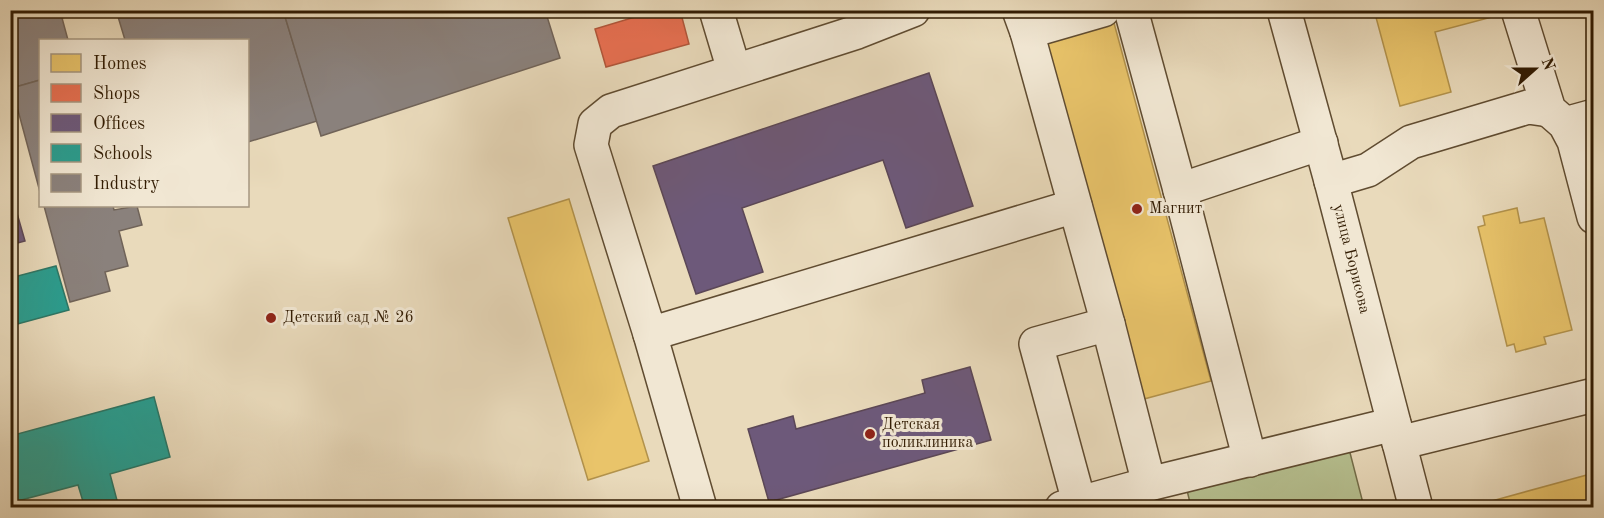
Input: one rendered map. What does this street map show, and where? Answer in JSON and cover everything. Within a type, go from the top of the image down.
[{"type":"street","points":[[716,10],[734,70]]},
{"type":"street","points":[[700,507],[650,333],[591,145],[595,124],[611,111],[734,70],[848,21],[913,10]]},
{"type":"street","points":[[1103,10],[1023,21],[1108,324],[1149,484]]},
{"type":"street","points":[[1131,10],[1250,460]]},
{"type":"street","name":"улица Борисова","points":[[1284,10],[1416,507]]},
{"type":"street","points":[[1518,10],[1569,117],[1593,217]]},
{"type":"street","points":[[1331,181],[1368,170],[1411,142],[1527,107],[1569,117]]},
{"type":"street","points":[[1180,190],[1321,143]]},
{"type":"street","points":[[650,333],[1075,206]]},
{"type":"street","points":[[1108,324],[1036,344],[1071,505],[1250,460],[1397,434],[1593,395]]},
{"type":"green space","points":[[1348,445],[1364,507],[1191,507],[1186,486]]},
{"type":"building: Homes","points":[[1374,10],[1506,10],[1507,13],[1435,32],[1451,92],[1400,106]]},
{"type":"building: Homes","points":[[1114,23],[1211,381],[1144,399],[1046,42]]},
{"type":"building: Homes","points":[[569,199],[649,461],[588,480],[508,218]]},
{"type":"building: Homes","points":[[1517,208],[1520,223],[1544,218],[1572,330],[1544,337],[1546,344],[1516,352],[1514,344],[1507,346],[1478,227],[1485,225],[1483,216]]},
{"type":"building: Homes","points":[[1594,473],[1594,508],[1489,508],[1488,502]]},
{"type":"building: Shops","points":[[633,10],[680,10],[689,44],[606,67],[595,29],[635,17]]},
{"type":"building: Offices","points":[[929,73],[973,206],[906,228],[883,160],[742,208],[763,272],[696,294],[653,166]]},
{"type":"building: Offices","points":[[10,189],[25,241],[10,245]]},
{"type":"building: Offices","name":"Детская поликлиника","points":[[970,367],[991,440],[769,502],[748,429],[793,416],[796,429],[925,393],[922,380]]},
{"type":"building: Schools","points":[[56,266],[69,310],[10,326],[10,278]]},
{"type":"building: Schools","points":[[154,397],[170,457],[110,474],[119,508],[85,508],[78,485],[10,503],[10,436]]},
{"type":"building: Industry","points":[[10,10],[85,11],[62,18],[68,39],[39,39],[39,80],[12,88],[10,81]]},
{"type":"building: Industry","points":[[116,10],[283,10],[317,121],[249,142],[249,39],[125,39]]},
{"type":"building: Industry","points":[[283,10],[545,10],[560,58],[321,136]]},
{"type":"building: Industry","points":[[39,80],[39,188],[12,88]]},
{"type":"building: Industry","points":[[44,207],[113,207],[114,210],[137,207],[142,225],[119,231],[128,266],[105,272],[110,291],[70,302]]},
{"type":"place","name":"Магнит","points":[[1137,209]]},
{"type":"place","name":"Детский сад № 26","points":[[271,318]]},
{"type":"place","name":"Детская поликлиника","points":[[870,434]]}]
